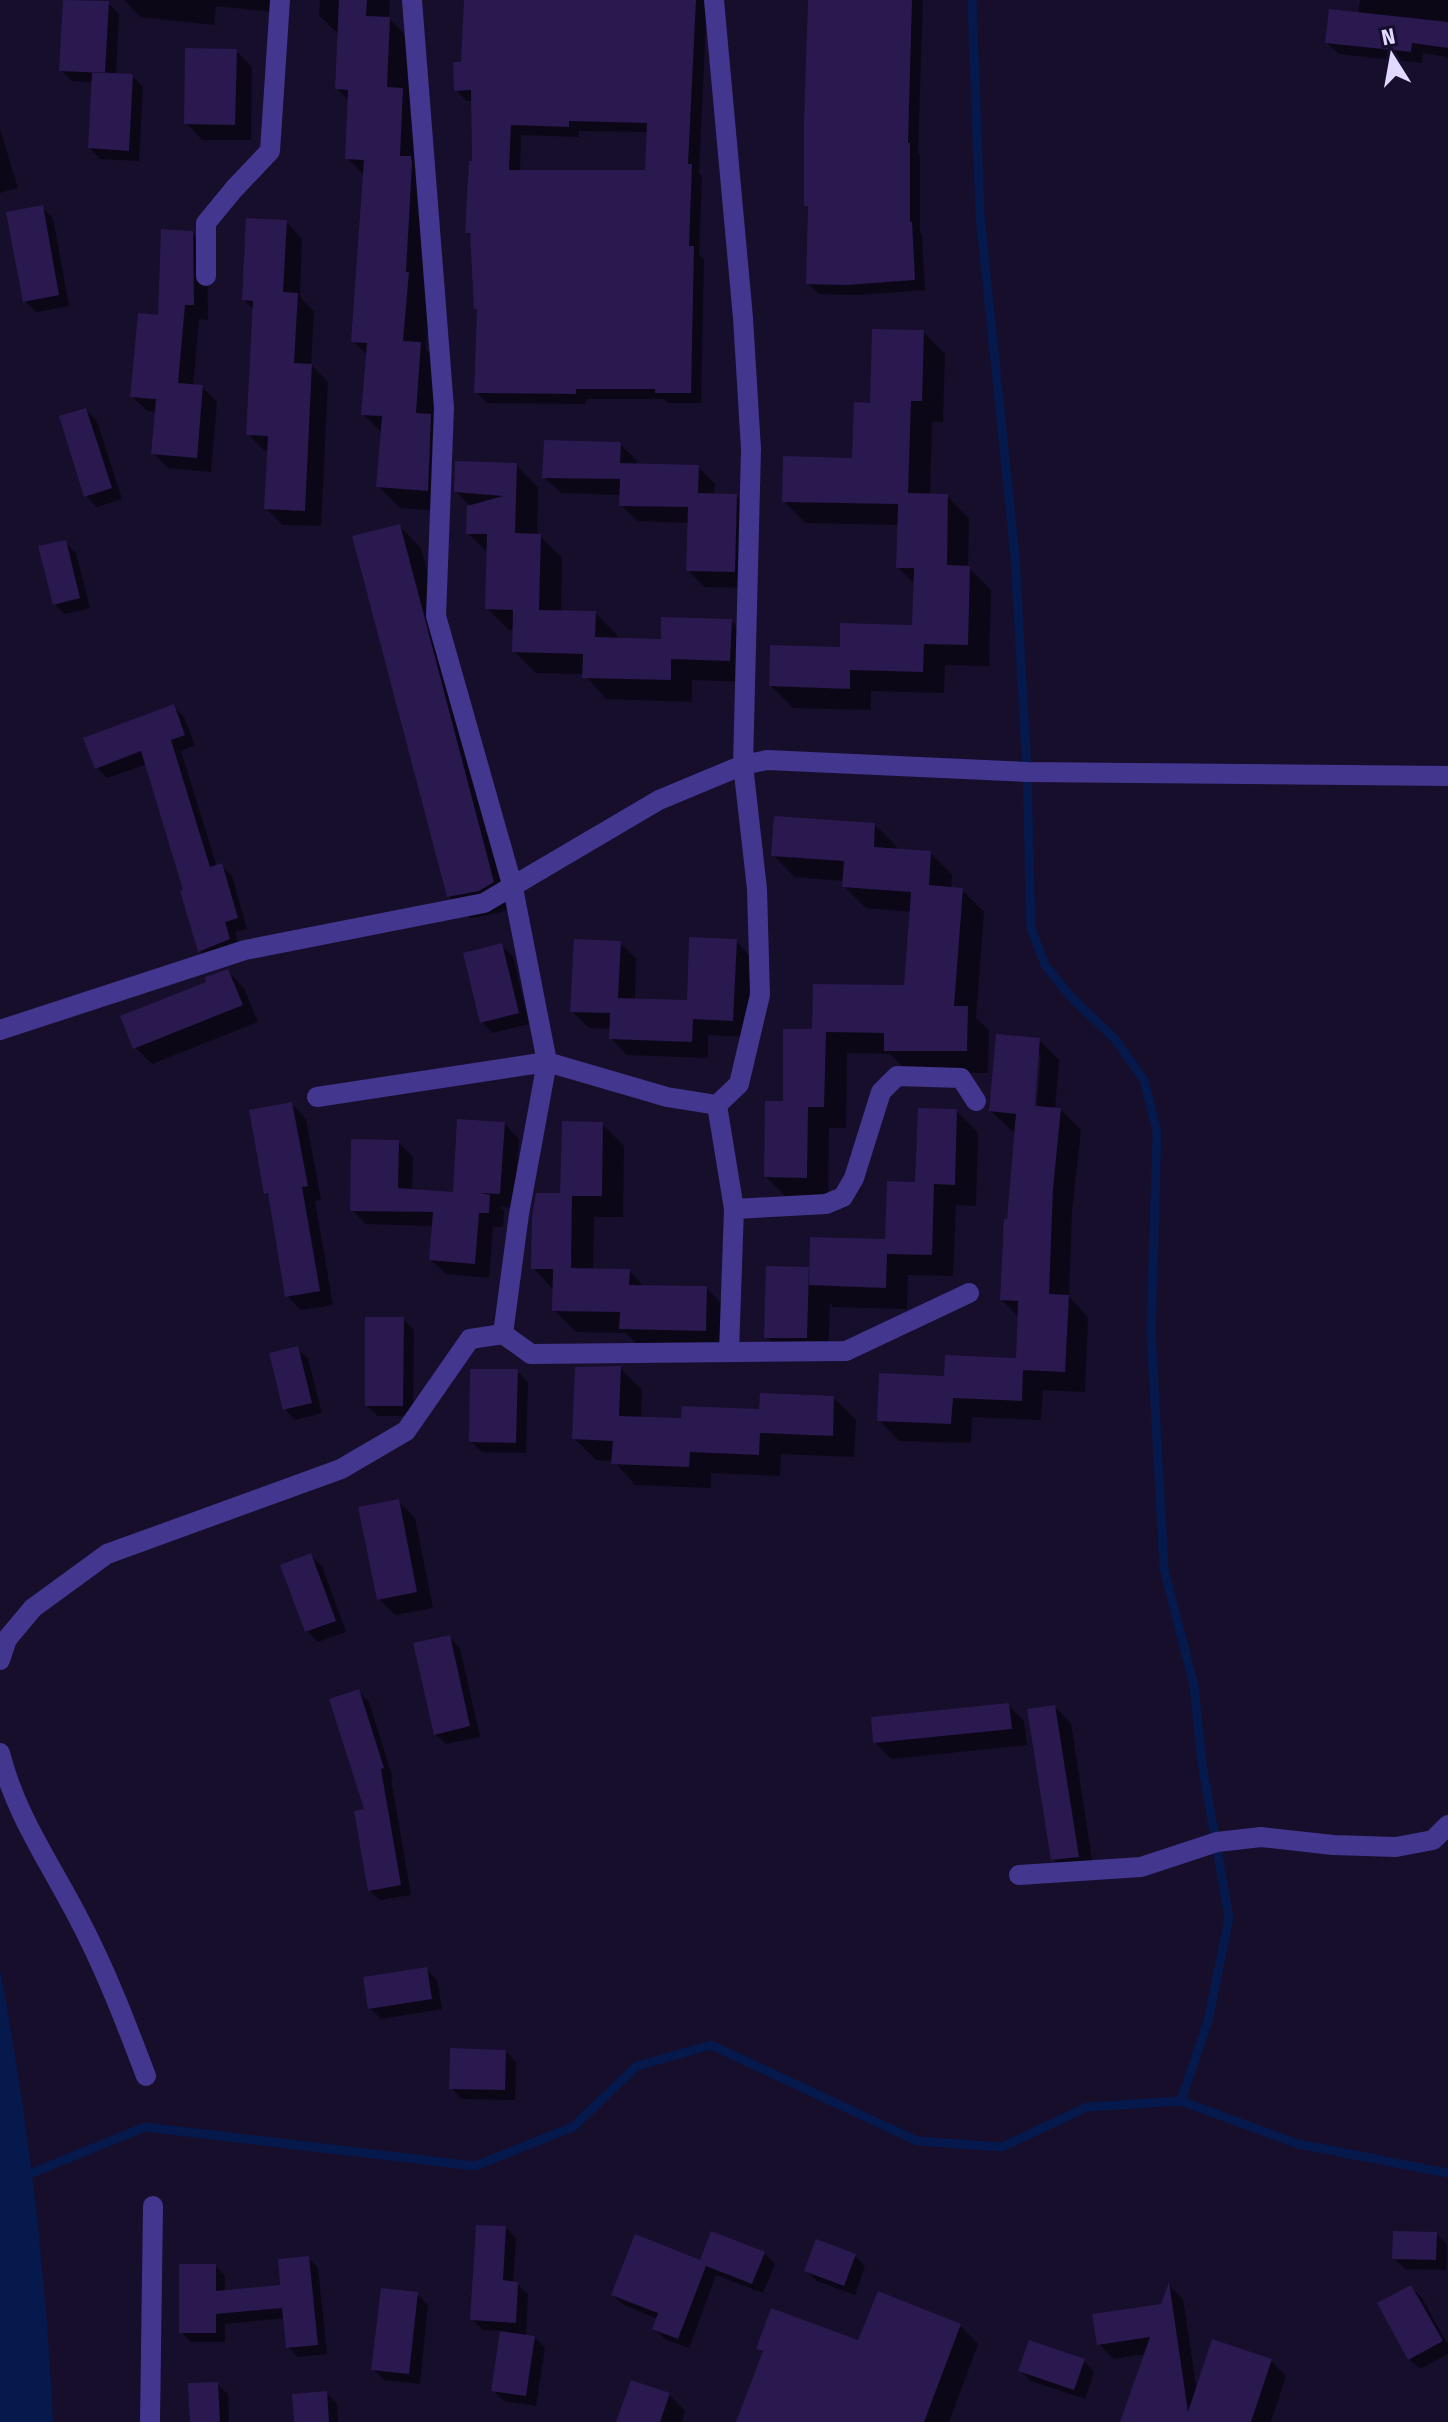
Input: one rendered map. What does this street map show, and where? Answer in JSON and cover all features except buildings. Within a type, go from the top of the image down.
[{"type":"street","points":[[206,276],[206,223],[270,151],[280,0]]},
{"type":"street","points":[[412,0],[444,408],[436,616],[513,888],[547,1062],[519,1214],[503,1334]]},
{"type":"street","points":[[714,0],[743,318],[751,449],[743,765],[757,889],[760,995],[739,1084],[717,1105]]},
{"type":"street","points":[[0,1030],[245,950],[484,903],[659,800],[743,765],[767,760],[1027,772],[1448,776]]},
{"type":"street","points":[[317,1097],[547,1062],[667,1097],[717,1105]]},
{"type":"street","points":[[734,1209],[826,1204],[843,1197],[854,1178],[881,1092],[897,1076],[961,1078],[976,1101]]},
{"type":"street","points":[[717,1105],[734,1209],[729,1352]]},
{"type":"street","points":[[0,1660],[7,1639],[33,1608],[107,1554],[341,1469],[406,1431],[470,1339],[503,1334],[531,1354],[846,1351],[969,1293]]},
{"type":"street","points":[[0,1753],[7,1782],[35,1844],[84,1928],[146,2076]]},
{"type":"street","points":[[1019,1875],[1141,1867],[1217,1842],[1261,1837],[1333,1845],[1396,1847],[1433,1840],[1448,1825]]},
{"type":"street","points":[[150,2422],[153,2206]]},
{"type":"water","points":[[0,1969],[34,2195],[46,2308],[53,2422],[0,2422]]},
{"type":"waterway","points":[[972,0],[980,215],[1015,556],[1027,772],[1031,928],[1045,965],[1071,997],[1115,1039],[1144,1080],[1157,1132],[1151,1332],[1164,1569],[1194,1686],[1202,1763],[1229,1918],[1208,2021],[1181,2101]]},
{"type":"waterway","points":[[0,2186],[145,2127],[475,2166],[573,2127],[637,2066],[711,2045],[917,2141],[1002,2147],[1087,2107],[1181,2101],[1298,2144],[1448,2173]]}]
